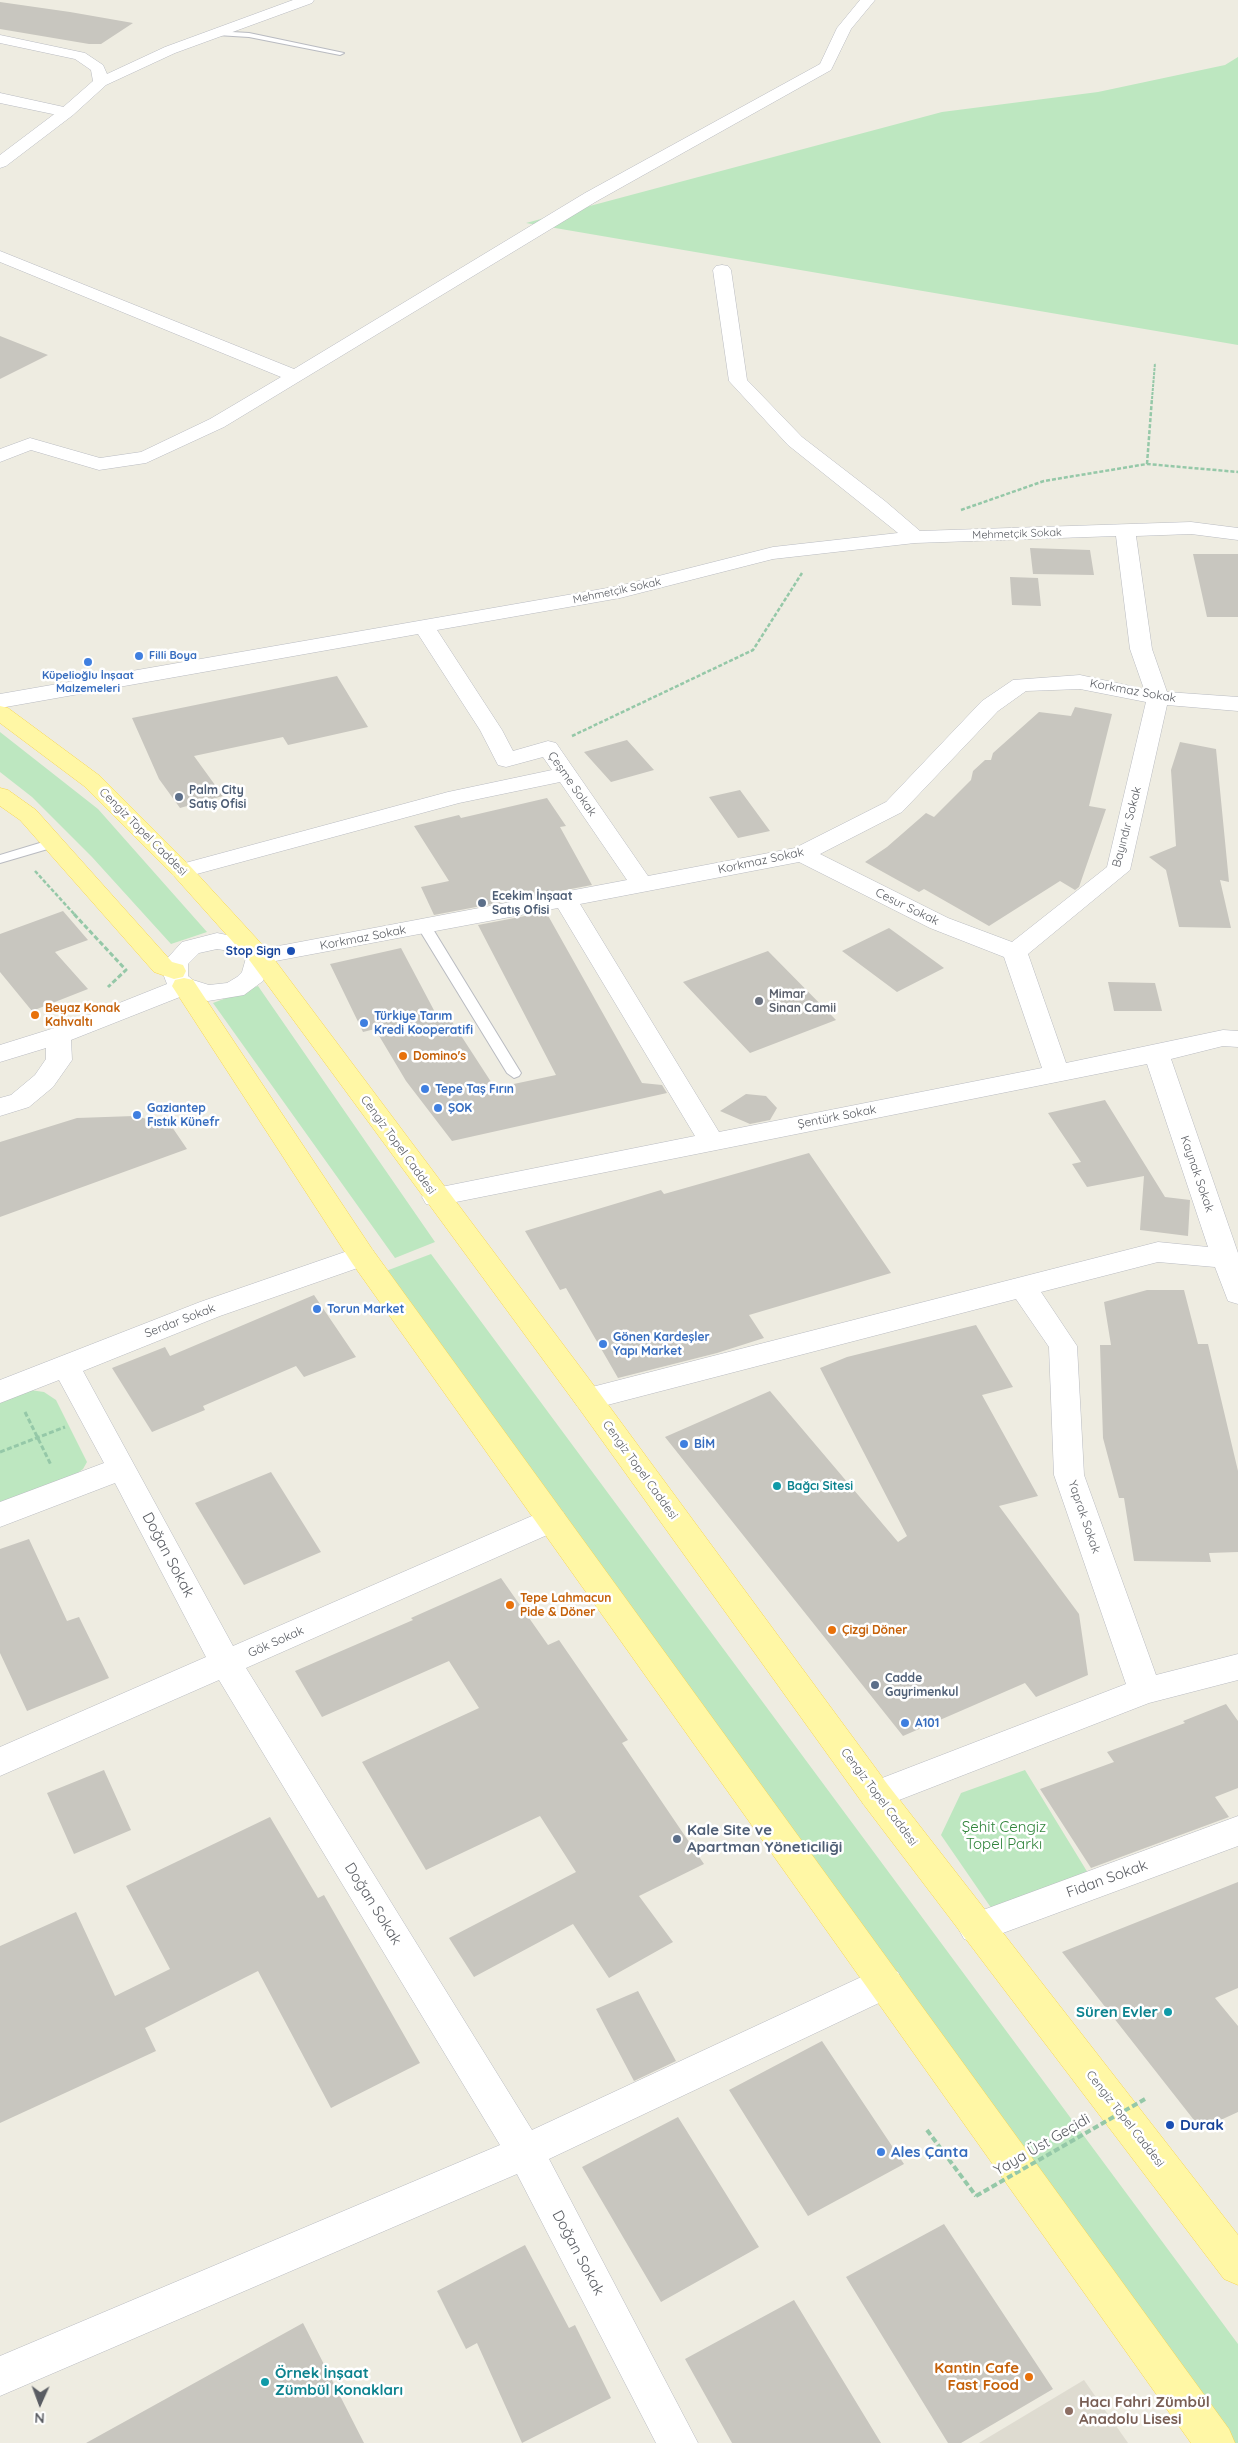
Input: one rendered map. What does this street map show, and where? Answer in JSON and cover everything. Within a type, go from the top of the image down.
[{"type":"main road","name":"Cengiz Topel Caddesi","points":[[0,713],[92,781],[182,871],[259,956],[436,1197],[588,1399],[876,1795],[976,1928],[1238,2266]]},
{"type":"main road","points":[[0,795],[28,815],[163,967],[179,978],[362,1256],[1215,2443]]},
{"type":"street","points":[[0,163],[67,112],[101,82],[170,50],[307,0]]},
{"type":"street","points":[[0,456],[30,444],[99,464],[146,457],[217,423],[591,197],[826,67],[844,28],[868,0]]},
{"type":"street","points":[[0,39],[80,56],[98,68],[101,82]]},
{"type":"street","points":[[0,98],[67,112]]},
{"type":"street","points":[[0,256],[295,376]]},
{"type":"street","points":[[722,270],[738,381],[795,441],[911,533]]},
{"type":"street","name":"Mehmetçik Sokak","points":[[0,701],[620,592],[773,553],[817,550],[911,533],[1192,528],[1238,534]]},
{"type":"street","points":[[1125,530],[1141,648],[1158,698]]},
{"type":"street","name":"Çeşme Sokak","points":[[424,626],[491,730],[506,760],[548,748],[642,885]]},
{"type":"street","name":"Korkmaz Sokak","points":[[259,956],[284,953],[802,854],[894,807],[990,706],[1021,685],[1080,682],[1158,698],[1238,704]]},
{"type":"street","name":"Bayındır Sokak","points":[[1015,952],[1118,870],[1158,698]]},
{"type":"street","points":[[182,871],[456,796],[566,774]]},
{"type":"street","name":"Cesur Sokak","points":[[802,854],[939,923],[1015,952]]},
{"type":"street","points":[[565,899],[712,1142]]},
{"type":"street","points":[[231,942],[243,945],[259,956],[254,976],[235,989],[208,993],[179,978],[176,962],[182,954],[204,943],[231,942]]},
{"type":"street","points":[[1015,952],[1057,1074]]},
{"type":"street","points":[[0,1054],[58,1035],[179,978]]},
{"type":"street","points":[[0,1107],[20,1101],[44,1081],[59,1060],[58,1035]]},
{"type":"street","name":"Şentürk Sokak","points":[[436,1197],[1156,1054],[1223,1038],[1238,1039]]},
{"type":"street","name":"Kaynak Sokak","points":[[1156,1054],[1238,1294]]},
{"type":"street","points":[[588,1399],[1158,1252],[1225,1258]]},
{"type":"street","name":"Serdar Sokak","points":[[11,1399],[66,1366],[210,1309],[362,1256]]},
{"type":"street","name":"Yaprak Sokak","points":[[1023,1288],[1063,1346],[1069,1475],[1145,1691]]},
{"type":"street","name":"Doğan Sokak","points":[[66,1366],[226,1664],[525,2152],[678,2443]]},
{"type":"street","points":[[0,1515],[122,1468]]},
{"type":"street","name":"Gök Sokak","points":[[0,1762],[552,1520]]},
{"type":"street","points":[[876,1795],[1145,1691],[1238,1668]]},
{"type":"street","name":"Fidan Sokak","points":[[976,1928],[1238,1831]]},
{"type":"street","points":[[0,2376],[525,2152],[885,1983]]},
{"type":"lane","points":[[217,33],[249,35],[340,53]]},
{"type":"lane","points":[[0,859],[53,843]]},
{"type":"lane","points":[[424,926],[514,1073]]},
{"type":"path","points":[[1147,464],[1155,363]]},
{"type":"path","points":[[911,533],[1044,481],[1147,464],[1238,472]]},
{"type":"path","points":[[548,748],[754,650],[817,550]]},
{"type":"path","points":[[19,853],[126,970]]},
{"type":"path","points":[[11,1399],[38,1438],[53,1467]]},
{"type":"path","points":[[0,1452],[93,1416]]},
{"type":"path","name":"Yaya Üst Geçidi","points":[[927,2130],[976,2196],[1145,2099]]},
{"type":"shaded area","name":"Hacı Fahri Zümbül Anadolu Lisesi","points":[[1084,2380],[1128,2443],[979,2443]]},
{"type":"green space","points":[[1238,57],[1238,345],[526,223],[942,112],[1098,92],[1225,65]]},
{"type":"green space","points":[[0,732],[98,809],[207,932],[171,944],[92,857],[32,797],[0,772]]},
{"type":"green space","points":[[258,986],[435,1242],[395,1258],[213,1003]]},
{"type":"green space","points":[[431,1254],[1238,2344],[1238,2443],[1227,2443],[386,1271]]},
{"type":"green space","points":[[30,1390],[44,1392],[56,1400],[87,1462],[83,1469],[75,1475],[0,1504],[0,1401]]},
{"type":"green space","name":"Şehit Cengiz Topel Parkı","points":[[1025,1770],[1091,1878],[996,1915],[941,1835],[961,1793]]},
{"type":"building","points":[[0,2],[133,23],[101,44],[89,44],[0,29]]},
{"type":"building","points":[[0,336],[48,355],[0,379]]},
{"type":"building","points":[[1030,548],[1090,550],[1094,575],[1033,574]]},
{"type":"building","points":[[1193,554],[1238,554],[1238,617],[1207,617]]},
{"type":"building","points":[[1010,577],[1038,578],[1041,606],[1012,605]]},
{"type":"building","points":[[337,676],[368,727],[288,745],[283,737],[194,756],[223,796],[180,808],[159,779],[132,718]]},
{"type":"building","points":[[1075,707],[1112,714],[1089,806],[1106,809],[1079,887],[1075,890],[1060,881],[989,926],[924,889],[919,892],[865,862],[887,847],[926,813],[934,817],[971,780],[973,771],[985,760],[991,760],[993,753],[1039,712],[1071,716]]},
{"type":"building","points":[[627,740],[654,770],[611,782],[584,752]]},
{"type":"building","points":[[1180,742],[1216,749],[1229,882],[1220,880],[1231,928],[1179,927],[1166,870],[1149,857],[1176,846],[1171,770]]},
{"type":"building","points":[[740,790],[770,831],[738,838],[709,797]]},
{"type":"building","points":[[547,798],[566,826],[560,827],[592,885],[434,915],[421,887],[449,881],[414,826],[459,815],[461,818]]},
{"type":"building","points":[[63,911],[88,940],[55,952],[88,989],[32,1011],[0,972],[0,934]]},
{"type":"building","points":[[546,912],[642,1083],[662,1085],[667,1093],[452,1141],[406,1081],[375,1029],[363,1032],[330,964],[401,948],[437,1016],[447,1014],[495,1088],[556,1075],[478,925]]},
{"type":"building","points":[[889,928],[944,968],[897,992],[842,951]]},
{"type":"building","name":"Mimar Sinan Camii","points":[[768,951],[836,1020],[750,1053],[683,982]]},
{"type":"building","points":[[1108,982],[1155,983],[1162,1011],[1114,1011]]},
{"type":"building","points":[[746,1094],[766,1096],[777,1108],[770,1120],[750,1124],[720,1111]]},
{"type":"building","points":[[1105,1100],[1165,1197],[1190,1200],[1188,1236],[1140,1230],[1144,1176],[1087,1187],[1072,1164],[1081,1162],[1048,1113]]},
{"type":"building","points":[[134,1116],[170,1124],[187,1149],[0,1217],[0,1142],[77,1118]]},
{"type":"building","points":[[809,1153],[891,1273],[749,1315],[764,1338],[717,1353],[618,1378],[566,1288],[560,1290],[525,1231],[661,1190],[664,1194]]},
{"type":"building","points":[[1147,1290],[1184,1290],[1198,1344],[1208,1344],[1238,1471],[1238,1552],[1209,1553],[1211,1562],[1134,1561],[1124,1498],[1119,1498],[1103,1438],[1100,1345],[1111,1345],[1104,1302]]},
{"type":"building","points":[[314,1295],[356,1357],[304,1377],[296,1366],[203,1406],[205,1410],[152,1432],[112,1368],[165,1347],[170,1356]]},
{"type":"building","points":[[976,1325],[1013,1387],[982,1395],[1038,1496],[999,1506],[1079,1614],[1088,1675],[1036,1697],[1025,1683],[903,1736],[665,1437],[770,1391],[898,1542],[907,1536],[820,1368],[847,1357]]},
{"type":"building","points":[[271,1472],[321,1552],[244,1585],[195,1503]]},
{"type":"building","points":[[29,1539],[67,1621],[79,1617],[109,1678],[27,1711],[0,1653],[0,1549]]},
{"type":"building","points":[[501,1578],[548,1645],[559,1640],[628,1740],[622,1743],[704,1864],[639,1896],[673,1942],[609,1978],[573,1924],[474,1977],[449,1938],[576,1872],[540,1816],[426,1870],[362,1762],[479,1708],[449,1661],[322,1717],[295,1671],[413,1620],[411,1618]]},
{"type":"building","points":[[1226,1704],[1238,1721],[1238,1788],[1215,1797],[1229,1817],[1091,1868],[1040,1789],[1114,1762],[1107,1752],[1185,1723],[1183,1721]]},
{"type":"building","points":[[104,1770],[131,1830],[74,1854],[47,1793]]},
{"type":"building","points":[[270,1817],[318,1898],[324,1895],[420,2063],[331,2108],[258,1971],[145,2028],[156,2051],[0,2123],[0,1946],[76,1912],[115,1996],[170,1969],[126,1886]]},
{"type":"building","name":"Süren Evler","points":[[1238,1882],[1238,1988],[1215,1998],[1238,2026],[1238,2112],[1201,2129],[1062,1952]]},
{"type":"building","points":[[638,1991],[676,2061],[634,2081],[596,2009]]},
{"type":"building","points":[[822,2041],[904,2164],[808,2216],[729,2090]]},
{"type":"building","points":[[678,2117],[759,2247],[661,2302],[582,2167]]},
{"type":"building","points":[[944,2224],[1053,2389],[961,2443],[948,2443],[846,2277]]},
{"type":"building","points":[[525,2245],[569,2328],[575,2325],[611,2398],[522,2443],[477,2343],[466,2349],[437,2291]]},
{"type":"building","points":[[794,2300],[881,2443],[732,2443],[685,2359]]},
{"type":"building","name":"Örnek İnşaat Zümbül Konakları","points":[[303,2323],[364,2443],[86,2443]]},
{"type":"place","name":"Filli Boya","points":[[139,656]]},
{"type":"place","name":"Küpelioğlu İnşaat Malzemeleri","points":[[88,662]]},
{"type":"place","name":"Palm City Satış Ofisi","points":[[179,797]]},
{"type":"place","name":"Ecekim İnşaat Satış Ofisi","points":[[482,903]]},
{"type":"place","name":"Stop Sign","points":[[291,951]]},
{"type":"place","name":"Mimar Sinan Camii","points":[[759,1001]]},
{"type":"place","name":"Beyaz Konak Kahvaltı","points":[[35,1015]]},
{"type":"place","name":"Türkiye Tarım Kredi Kooperatifi","points":[[364,1023]]},
{"type":"place","name":"Domino's","points":[[403,1056]]},
{"type":"place","name":"Tepe Taş Fırın","points":[[425,1089]]},
{"type":"place","name":"ŞOK","points":[[438,1108]]},
{"type":"place","name":"Gaziantep Fıstık Künefr","points":[[137,1115]]},
{"type":"place","name":"Torun Market","points":[[317,1309]]},
{"type":"place","name":"Gönen Kardeşler Yapı Market","points":[[603,1344]]},
{"type":"place","name":"BİM","points":[[684,1444]]},
{"type":"place","name":"Bağcı Sitesi","points":[[777,1486]]},
{"type":"place","name":"Tepe Lahmacun Pide & Döner","points":[[510,1605]]},
{"type":"place","name":"Çizgi Döner","points":[[832,1630]]},
{"type":"place","name":"Cadde Gayrimenkul","points":[[875,1685]]},
{"type":"place","name":"A101","points":[[905,1723]]},
{"type":"place","name":"Kale Site ve Apartman Yöneticiliği","points":[[677,1839]]},
{"type":"place","name":"Süren Evler","points":[[1168,2012]]},
{"type":"place","name":"Durak","points":[[1170,2125]]},
{"type":"place","name":"Ales Çanta","points":[[881,2152]]},
{"type":"place","name":"Kantin Cafe Fast Food","points":[[1029,2377]]},
{"type":"place","name":"Örnek İnşaat Zümbül Konakları","points":[[265,2382]]},
{"type":"place","name":"Hacı Fahri Zümbül Anadolu Lisesi","points":[[1069,2411]]}]
